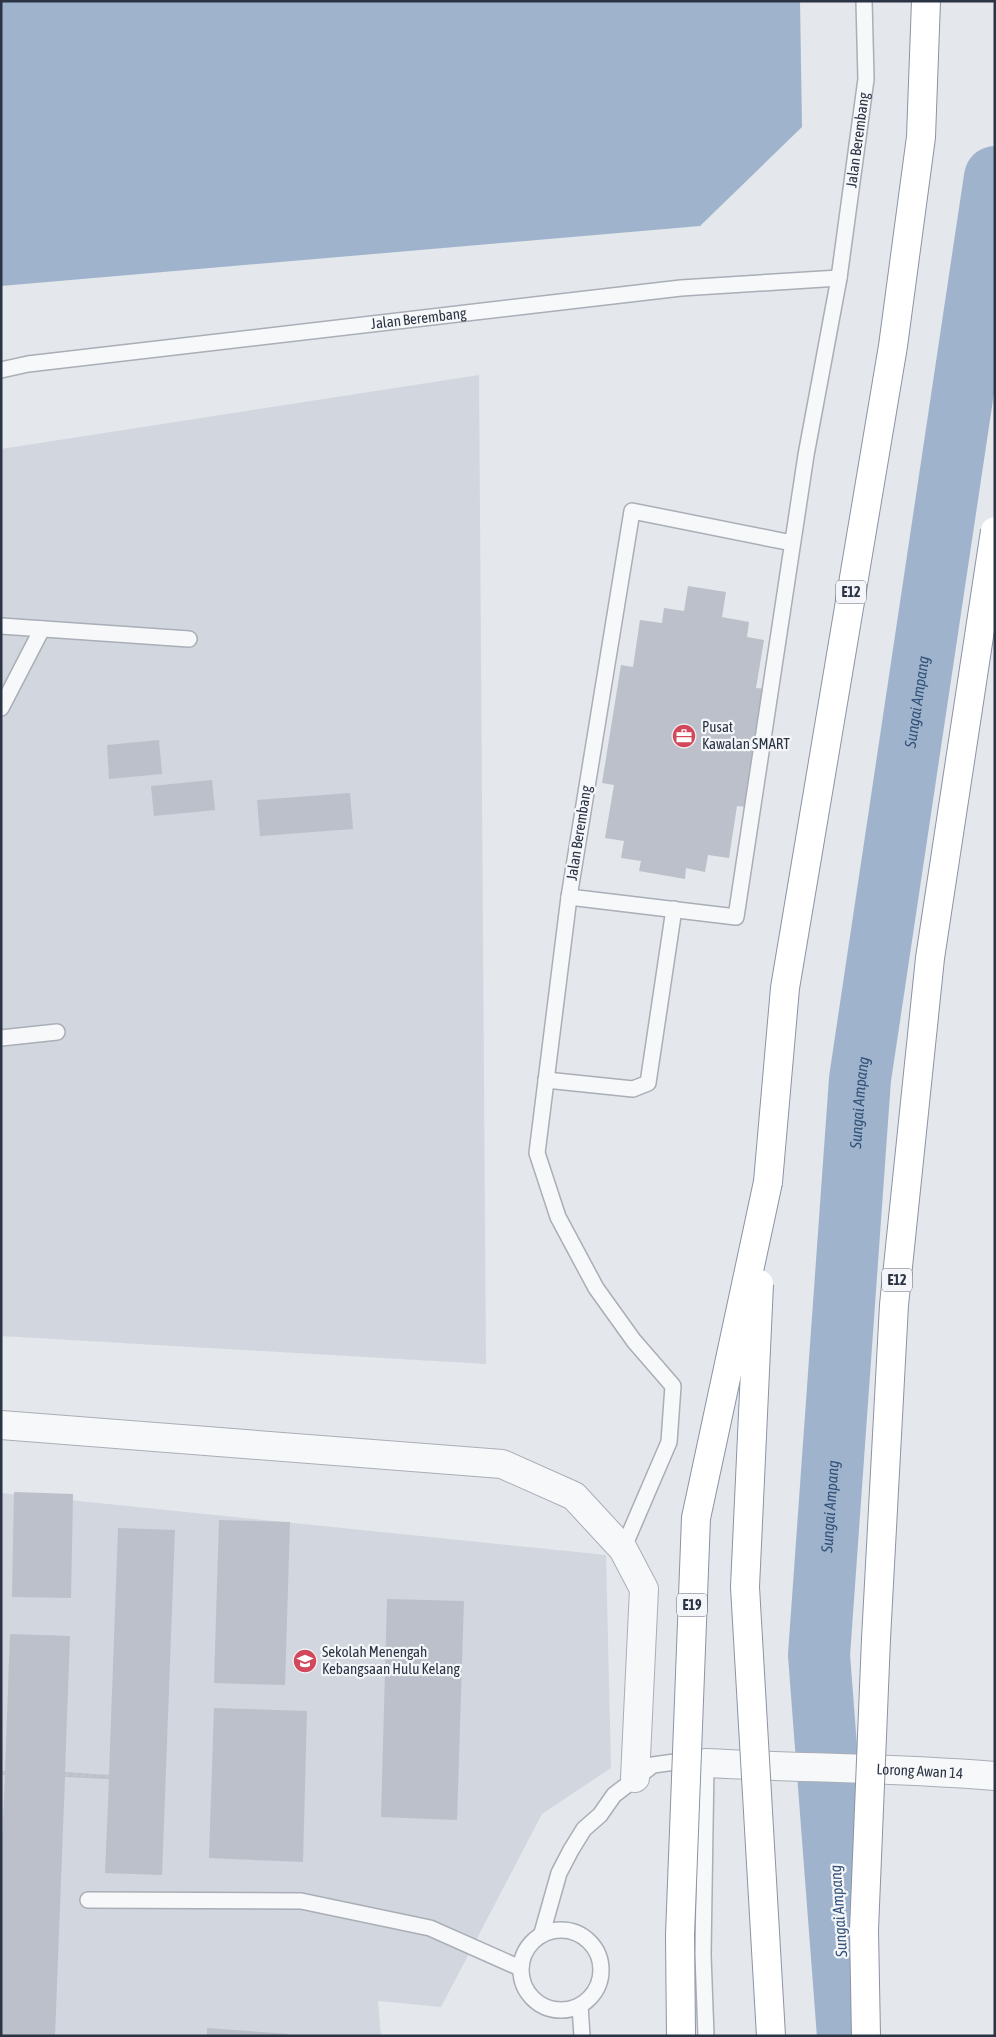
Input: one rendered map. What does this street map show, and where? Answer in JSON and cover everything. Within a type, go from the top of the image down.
[{"type":"highway","name":"E12","points":[[771,2036],[745,1587],[760,1265],[785,988],[893,346],[920,147],[926,1]]},
{"type":"highway","name":"E12","points":[[866,2036],[864,1930],[876,1639],[894,1305],[930,958],[995,531]]},
{"type":"highway","name":"E19","points":[[681,2036],[680,1935],[696,1518],[768,1182]]},
{"type":"street","points":[[1,1425],[502,1464],[574,1496],[623,1549],[644,1589],[635,1778]]},
{"type":"street","name":"Lorong Awan 14","points":[[706,1763],[844,1769],[924,1770],[995,1776]]},
{"type":"lane","name":"Jalan Berembang","points":[[792,543],[632,511],[569,897],[736,917],[806,455],[839,278],[866,79],[864,1]]},
{"type":"lane","name":"Jalan Berembang","points":[[1,370],[28,364],[681,288],[839,278]]},
{"type":"lane","points":[[1,626],[189,640]]},
{"type":"lane","points":[[1,708],[42,629]]},
{"type":"lane","points":[[569,897],[537,1153],[558,1216],[596,1288],[634,1340],[673,1386],[669,1442],[623,1549]]},
{"type":"lane","points":[[546,1080],[633,1089],[648,1083],[674,909]]},
{"type":"lane","points":[[1,1038],[57,1032]]},
{"type":"lane","points":[[542,1933],[559,1874],[570,1850],[584,1829],[600,1815],[614,1796],[653,1765],[675,1762],[706,1763],[703,1955],[706,2036]]},
{"type":"lane","points":[[88,1900],[301,1900],[430,1928],[520,1968]]},
{"type":"lane","points":[[555,1929],[570,1930],[582,1935],[593,1945],[599,1957],[602,1972],[599,1985],[591,1997],[580,2006],[566,2010],[553,2009],[540,2004],[529,1995],[522,1982],[520,1968],[524,1954],[531,1942],[542,1933],[555,1929]]},
{"type":"lane","points":[[580,2006],[582,2036]]},
{"type":"path","points":[[65,1775],[109,1776]]},
{"type":"shaded area","points":[[479,375],[486,1364],[1,1336],[1,449]]},
{"type":"shaded area","name":"Sekolah Menengah Kebangsaan Hulu Kelang","points":[[1,1493],[606,1555],[611,1768],[542,1814],[441,2007],[378,2001],[381,2036],[1,2036]]},
{"type":"water","points":[[1,1],[800,1],[802,127],[700,226],[1,286]]},
{"type":"building","name":"Pusat Kawalan SMART","points":[[688,586],[726,592],[722,617],[749,622],[747,637],[764,640],[756,688],[766,689],[748,807],[737,806],[729,858],[708,855],[705,872],[686,868],[685,879],[639,871],[641,861],[621,858],[624,841],[605,838],[614,785],[602,783],[621,665],[633,667],[640,620],[662,623],[664,608],[684,611]]},
{"type":"building","points":[[159,740],[162,774],[109,779],[107,745]]},
{"type":"building","points":[[212,780],[215,810],[154,816],[151,786]]},
{"type":"building","points":[[350,793],[353,829],[260,836],[257,800]]},
{"type":"building","points":[[14,1492],[73,1494],[71,1598],[12,1597]]},
{"type":"building","points":[[219,1520],[290,1522],[285,1685],[214,1683]]},
{"type":"building","points":[[118,1528],[175,1530],[162,1875],[105,1873],[109,1779],[65,1777],[55,2036],[1,2036],[1,1866],[5,1775],[1,1775],[1,1771],[5,1771],[10,1634],[70,1636],[65,1772],[109,1775]]},
{"type":"building","points":[[387,1599],[464,1601],[457,1820],[381,1817]]},
{"type":"building","points":[[214,1708],[307,1711],[303,1862],[209,1858]]},
{"type":"building","points":[[207,2028],[289,2034],[289,2036],[207,2036]]},
{"type":"waterway","name":"Sungai Ampang","points":[[848,2036],[819,1655],[860,1079],[995,177]]},
{"type":"place","name":"Pusat Kawalan SMART","points":[[684,736]]},
{"type":"place","name":"Sekolah Menengah Kebangsaan Hulu Kelang","points":[[305,1661]]}]
